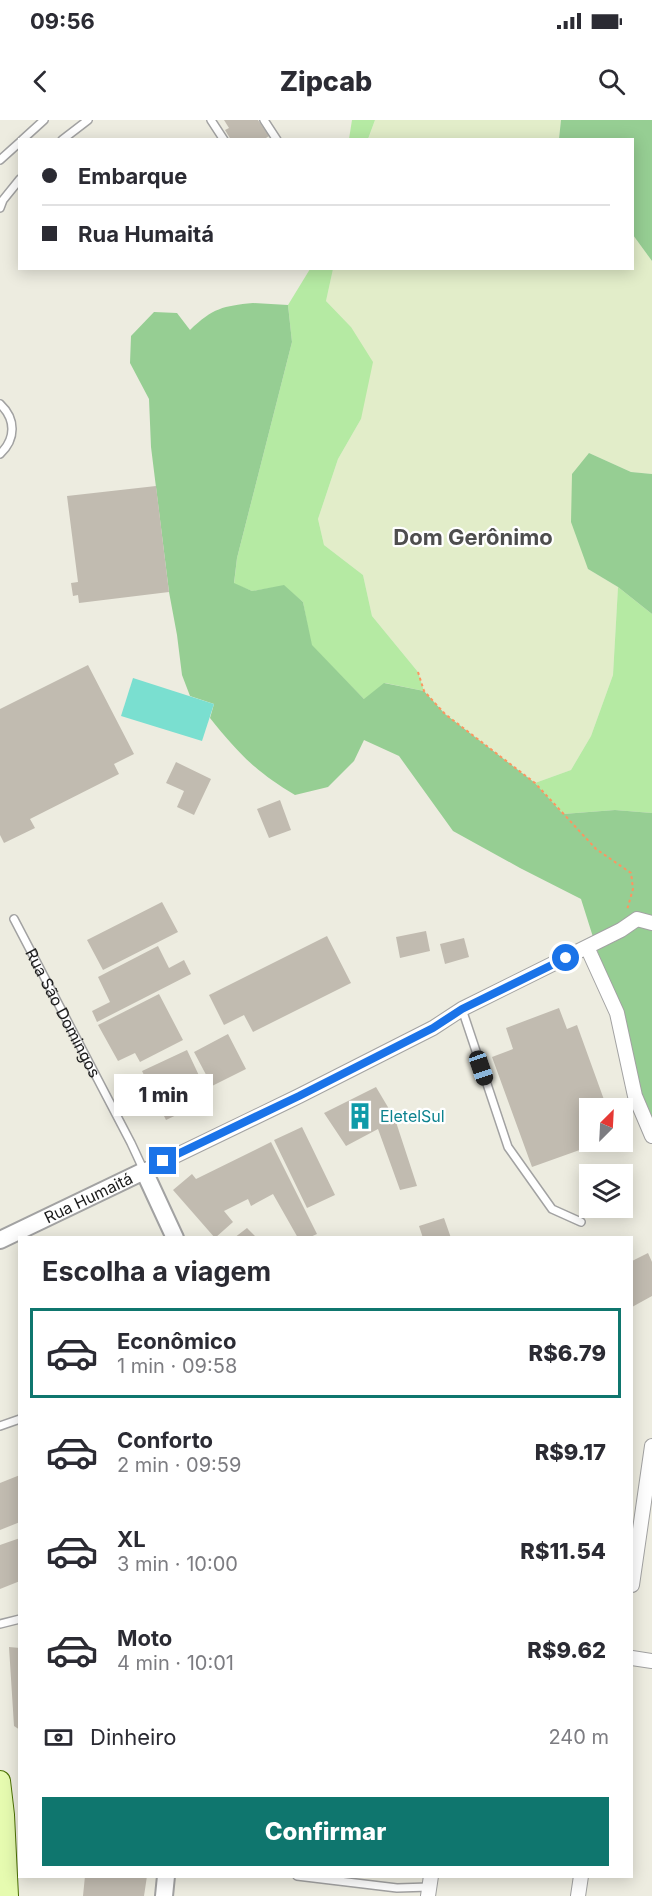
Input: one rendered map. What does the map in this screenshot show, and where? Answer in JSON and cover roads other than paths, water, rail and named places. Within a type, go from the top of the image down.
[{"type":"main road","points":[[0,1781],[9,1844],[8,1896]]},
{"type":"street","name":"Rua Humaitá","points":[[0,1240],[299,1096],[433,1028],[462,1009],[637,920],[652,923]]},
{"type":"street","points":[[587,947],[617,1013],[635,1096],[652,1136]]},
{"type":"street","name":"Rua São Domingos","points":[[144,1171],[175,1236]]},
{"type":"street","points":[[633,1578],[652,1446]]},
{"type":"street","points":[[633,1658],[652,1661]]},
{"type":"street","points":[[164,1896],[166,1878]]},
{"type":"street","points":[[578,1896],[582,1878]]},
{"type":"lane","points":[[24,138],[44,120]]},
{"type":"lane","points":[[70,120],[75,128]]},
{"type":"lane","points":[[64,138],[88,120]]},
{"type":"lane","points":[[212,120],[224,138]]},
{"type":"lane","points":[[264,120],[275,138]]},
{"type":"lane","points":[[0,160],[18,144]]},
{"type":"lane","points":[[0,208],[3,200],[18,181]]},
{"type":"lane","points":[[0,404],[8,411],[13,426],[11,441],[0,454]]},
{"type":"lane","name":"Rua São Domingos","points":[[14,919],[144,1171]]},
{"type":"lane","points":[[462,1009],[508,1147],[552,1209],[581,1222]]},
{"type":"lane","points":[[0,1426],[18,1420]]},
{"type":"lane","points":[[0,1624],[18,1620]]},
{"type":"lane","points":[[314,1878],[397,1888],[429,1887]]},
{"type":"place","name":"EletelSul","points":[[360,1116]]},
{"type":"district","name":"Dom Gerônimo","points":[[473,537]]}]
